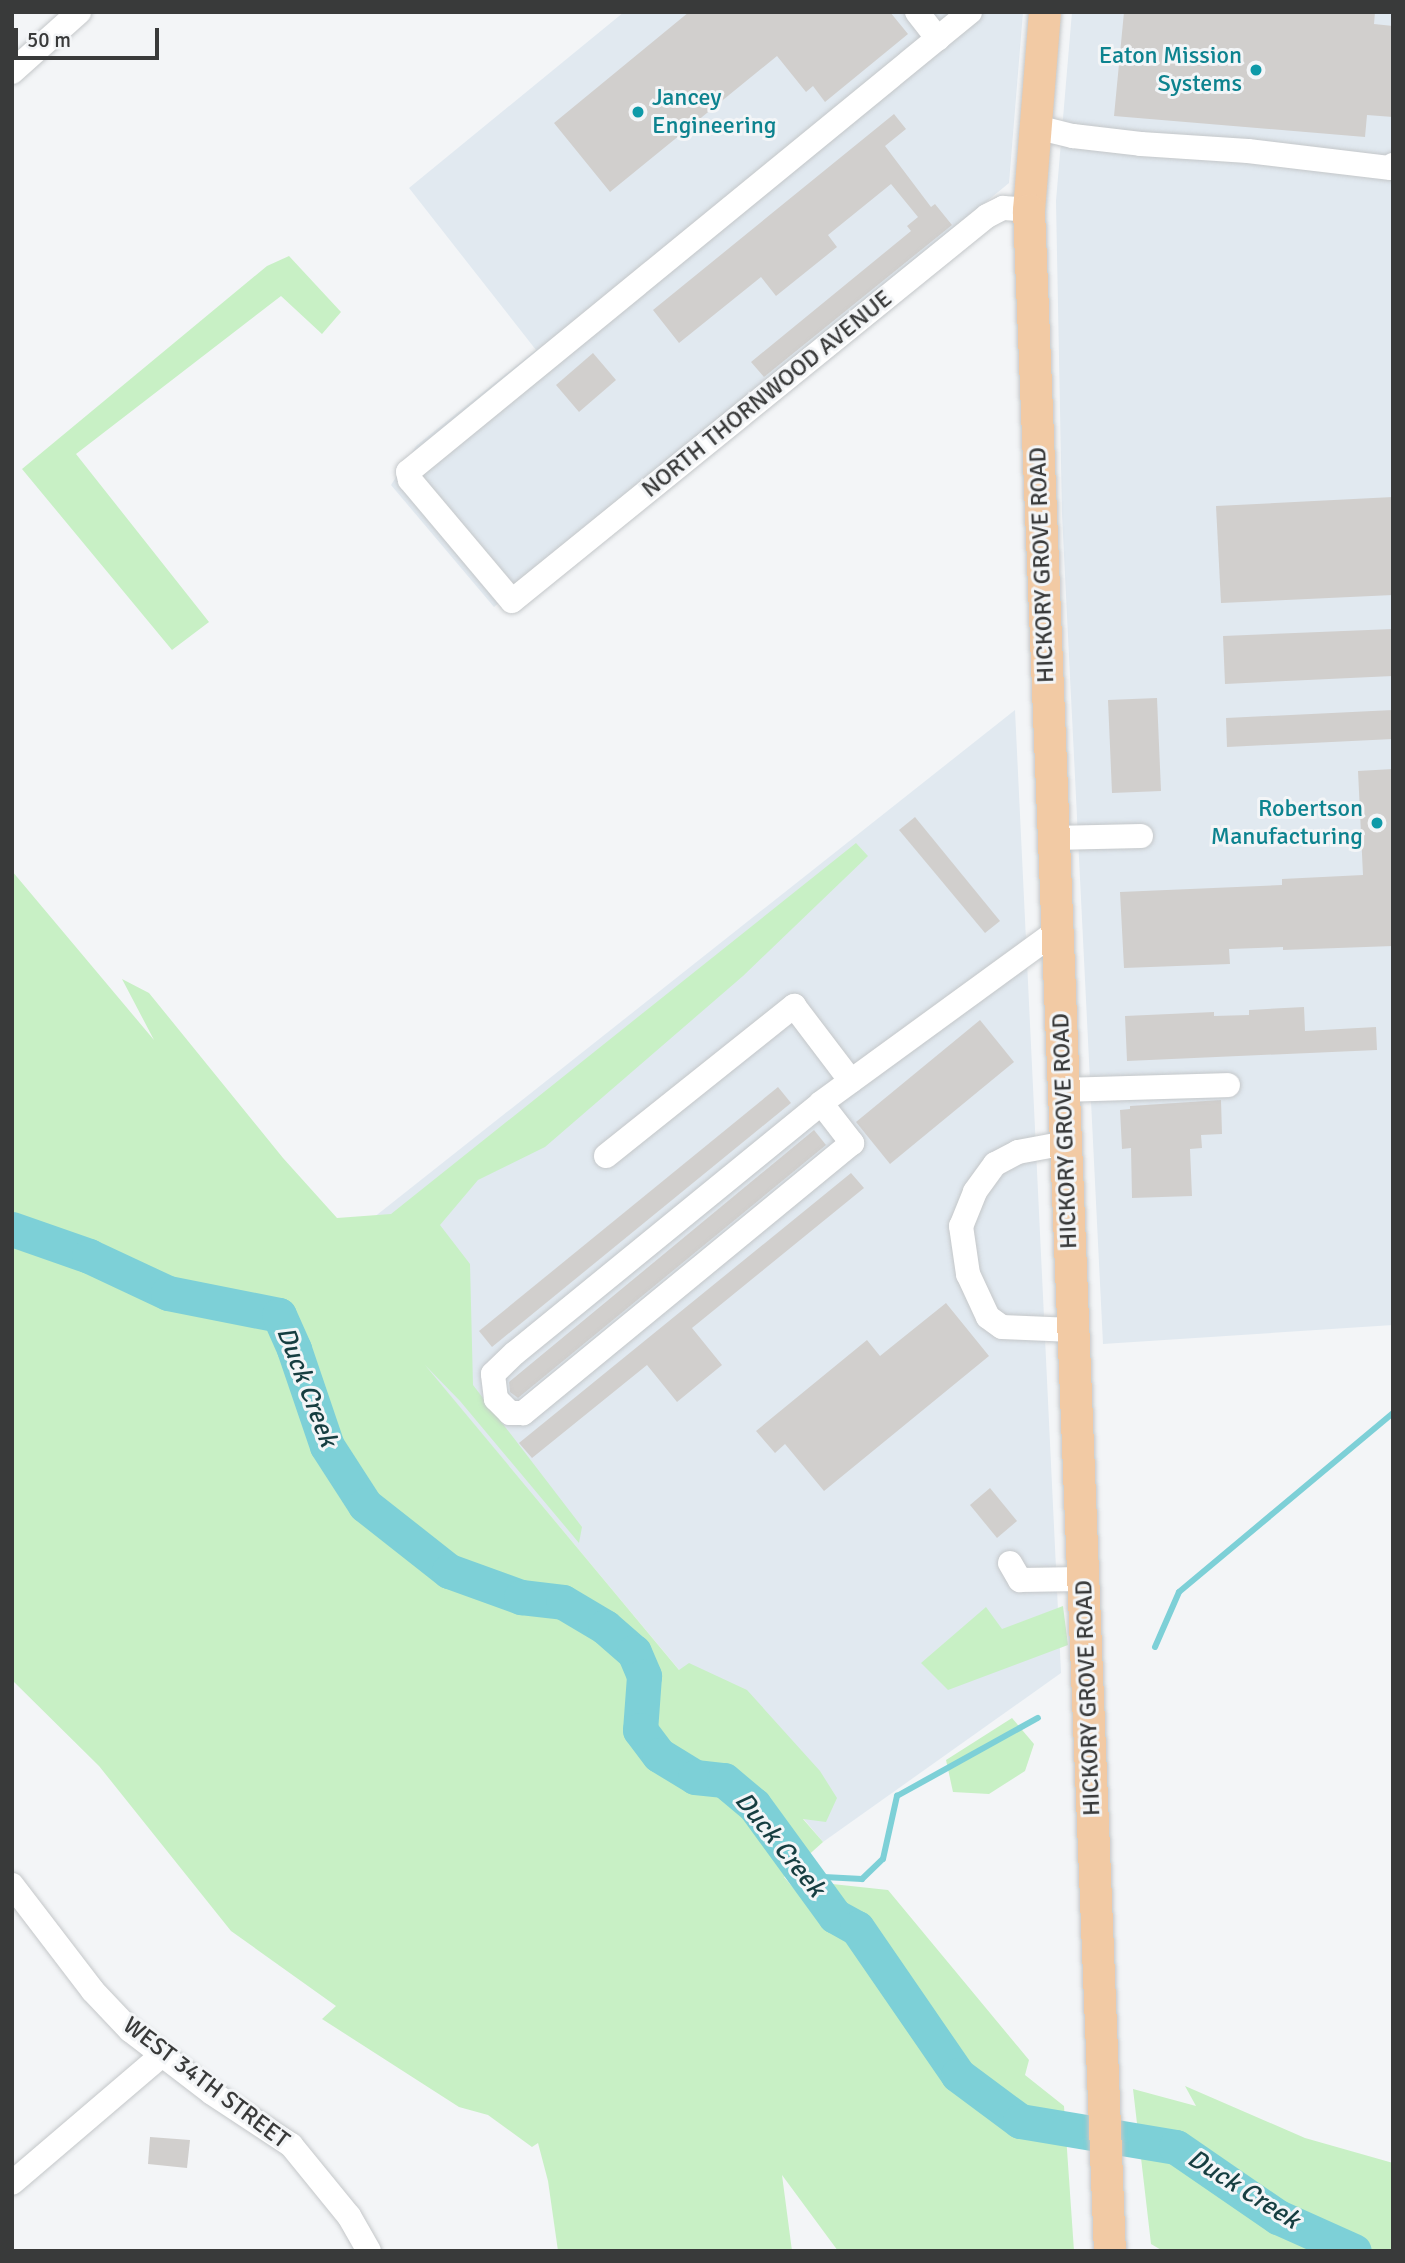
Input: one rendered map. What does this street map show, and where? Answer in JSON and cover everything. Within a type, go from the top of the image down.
[{"type":"main road","name":"HICKORY GROVE ROAD","points":[[1045,12],[1029,210],[1101,2058],[1111,2251]]},
{"type":"street","points":[[12,72],[79,12]]},
{"type":"street","points":[[917,12],[938,39],[970,12]]},
{"type":"street","name":"NORTH THORNWOOD AVENUE","points":[[938,39],[408,472],[410,480],[512,601],[986,216],[1003,208],[1029,210]]},
{"type":"street","points":[[1036,127],[1073,136],[1141,144],[1248,151],[1391,168],[1393,165]]},
{"type":"street","points":[[1053,838],[1141,836]]},
{"type":"street","points":[[821,1103],[852,1143],[523,1413],[510,1413],[496,1399],[493,1374],[515,1353],[821,1103],[1057,930]]},
{"type":"street","points":[[606,1156],[794,1006],[851,1081]]},
{"type":"street","points":[[1064,1090],[1228,1085]]},
{"type":"street","points":[[1066,1143],[1018,1152],[995,1164],[975,1192],[961,1226],[968,1274],[988,1317],[1002,1327],[1073,1330]]},
{"type":"street","points":[[1010,1563],[1020,1580],[1083,1578]]},
{"type":"street","name":"WEST 34TH STREET","points":[[12,1885],[93,1991],[130,2030],[212,2093],[291,2145],[349,2216],[369,2251]]},
{"type":"street","points":[[12,2183],[162,2054]]},
{"type":"shaded area","points":[[624,12],[1023,12],[1009,183],[494,607],[391,485],[416,446],[536,350],[409,188]]},
{"type":"shaded area","points":[[1072,12],[1393,12],[1393,1325],[1103,1344],[1062,514],[1056,201]]},
{"type":"shaded area","points":[[1015,710],[1061,1673],[823,1842],[330,1252]]},
{"type":"green space","points":[[289,256],[341,312],[322,334],[281,296],[76,454],[209,622],[172,650],[22,469],[267,266]]},
{"type":"green space","points":[[856,843],[868,856],[743,976],[545,1147],[478,1180],[440,1225],[470,1264],[473,1385],[582,1527],[579,1543],[460,1401],[425,1365],[679,1670],[689,1663],[747,1690],[820,1771],[837,1798],[826,1822],[803,1819],[823,1842],[784,1877],[813,1911],[903,1981],[867,1928],[810,1896],[823,1883],[888,1890],[1029,2060],[1025,2075],[1064,2106],[1074,2251],[838,2251],[782,2175],[792,2251],[558,2251],[548,2181],[538,2143],[532,2147],[488,2115],[459,2107],[322,2019],[336,2006],[231,1931],[99,1766],[12,1680],[12,871],[154,1040],[122,979],[149,993],[283,1158],[337,1218],[391,1214]]},
{"type":"green space","points":[[1063,1606],[1068,1645],[948,1690],[921,1663],[986,1607],[1002,1629]]},
{"type":"green space","points":[[1012,1718],[1034,1744],[1025,1771],[989,1794],[953,1792],[946,1760]]},
{"type":"green space","points":[[1185,2086],[1305,2138],[1393,2163],[1393,2251],[1163,2251],[1151,2244],[1133,2089],[1196,2106]]},
{"type":"building","name":"Jancey Engineering","points":[[689,12],[890,12],[908,34],[825,102],[813,86],[806,92],[777,56],[610,192],[554,123]]},
{"type":"building","name":"Eaton Mission Systems","points":[[1124,12],[1375,12],[1374,24],[1393,26],[1393,117],[1367,115],[1365,137],[1114,116]]},
{"type":"building","points":[[894,114],[906,129],[885,146],[931,207],[935,204],[952,225],[764,377],[751,362],[911,231],[907,226],[918,217],[891,184],[828,235],[837,247],[776,296],[761,277],[679,343],[653,310]]},
{"type":"building","points":[[593,353],[616,380],[579,412],[556,385]]},
{"type":"building","points":[[1393,497],[1393,595],[1221,603],[1216,506]]},
{"type":"building","points":[[1393,629],[1393,676],[1225,684],[1223,636]]},
{"type":"building","points":[[1157,698],[1161,791],[1112,793],[1108,700]]},
{"type":"building","points":[[1393,710],[1393,739],[1227,747],[1226,718]]},
{"type":"building","name":"Robertson Manufacturing","points":[[1393,769],[1393,946],[1229,949],[1230,964],[1124,968],[1120,892],[1282,885],[1282,879],[1363,875],[1358,771]]},
{"type":"building","points":[[915,817],[1000,921],[985,933],[899,830]]},
{"type":"building","points":[[1304,1007],[1305,1031],[1376,1027],[1377,1050],[1127,1061],[1125,1016],[1214,1012],[1214,1016],[1249,1015],[1249,1010]]},
{"type":"building","points":[[980,1020],[1014,1062],[890,1164],[856,1122]]},
{"type":"building","points":[[778,1087],[791,1103],[492,1347],[479,1331]]},
{"type":"building","points":[[1221,1100],[1222,1134],[1201,1135],[1202,1148],[1190,1149],[1192,1196],[1132,1198],[1131,1148],[1122,1149],[1120,1110],[1130,1109],[1130,1106]]},
{"type":"building","points":[[814,1130],[826,1145],[518,1398],[510,1392],[509,1382]]},
{"type":"building","points":[[851,1173],[864,1188],[692,1328],[722,1365],[677,1402],[647,1365],[532,1458],[519,1443]]},
{"type":"building","points":[[946,1303],[989,1356],[824,1491],[785,1444],[775,1453],[756,1431],[867,1340],[880,1356]]},
{"type":"building","points":[[990,1488],[1017,1521],[997,1538],[970,1505]]},
{"type":"building","points":[[150,2137],[190,2140],[187,2168],[148,2164]]},
{"type":"waterway","name":"Duck Creek","points":[[12,1229],[89,1256],[168,1293],[279,1315],[294,1349],[327,1446],[365,1505],[449,1571],[521,1597],[563,1602],[605,1627],[634,1652],[644,1676],[640,1730],[659,1755],[695,1777],[724,1780],[754,1805],[835,1916],[857,1928],[958,2075],[1020,2121],[1176,2147],[1278,2217],[1354,2251]]},
{"type":"waterway","points":[[1155,1647],[1179,1592],[1393,1413]]},
{"type":"waterway","points":[[805,1876],[862,1879],[883,1859],[897,1796],[1038,1718]]},
{"type":"place","name":"Eaton Mission Systems","points":[[1256,70]]},
{"type":"place","name":"Jancey Engineering","points":[[638,112]]},
{"type":"place","name":"Robertson Manufacturing","points":[[1377,823]]}]
